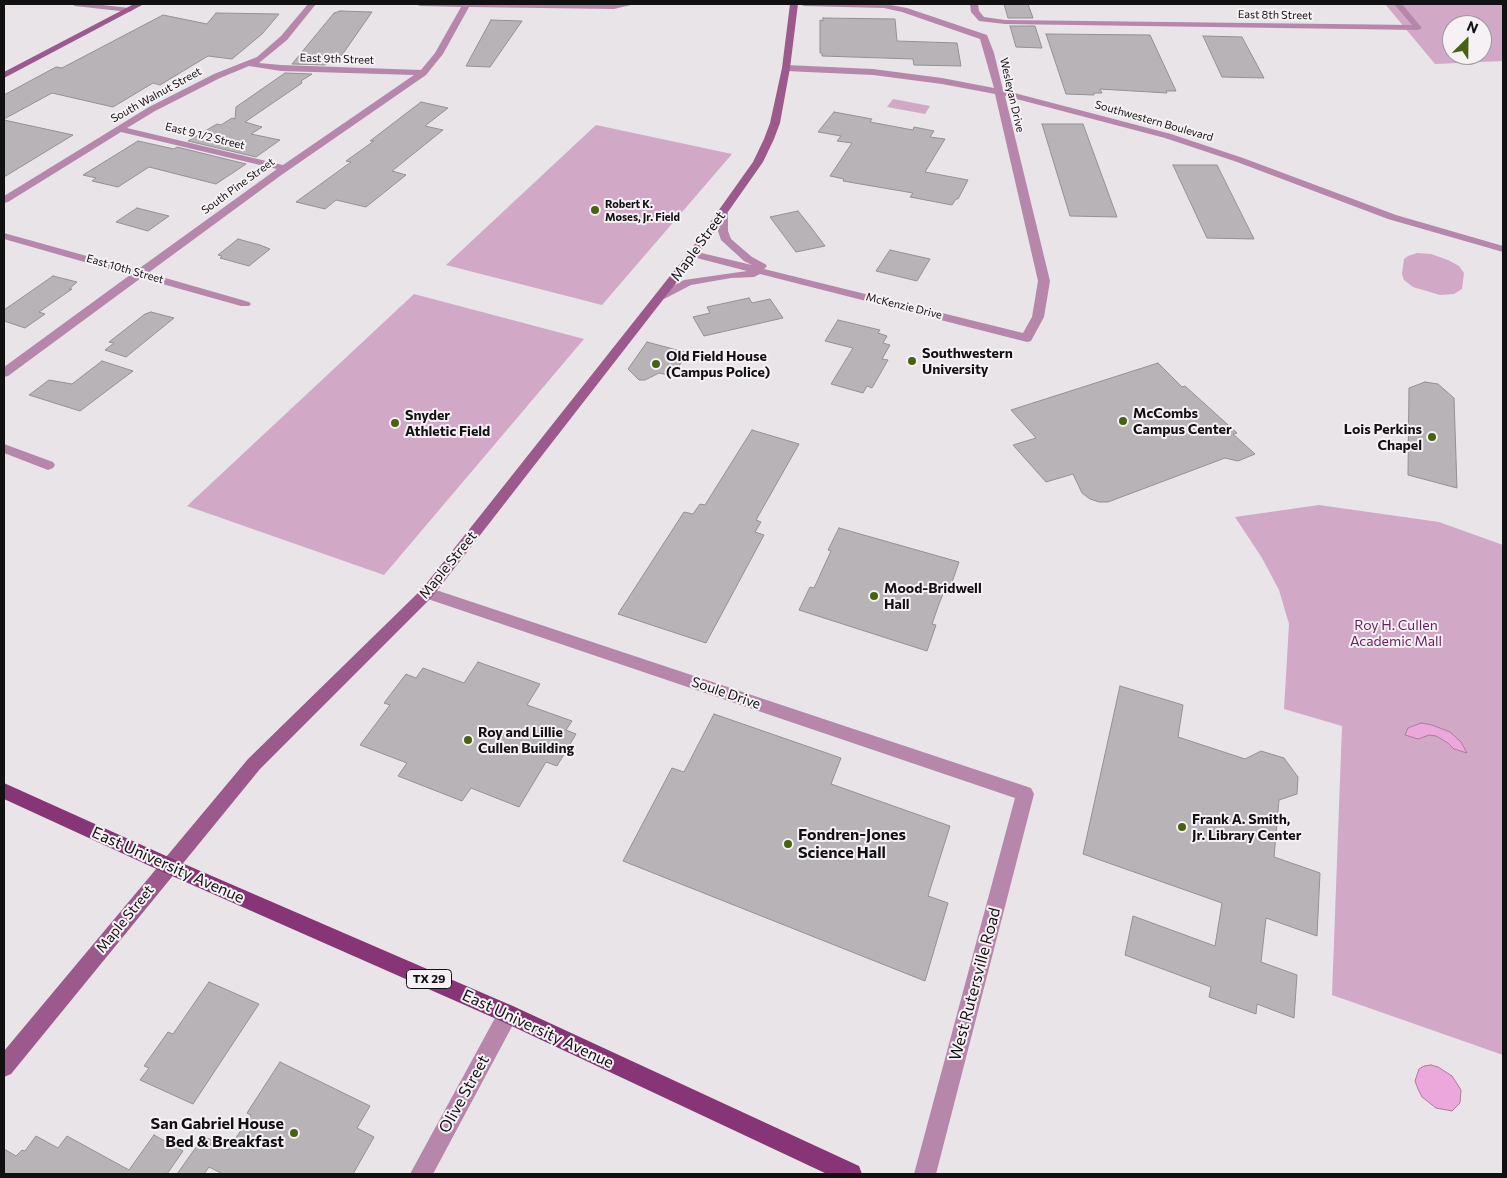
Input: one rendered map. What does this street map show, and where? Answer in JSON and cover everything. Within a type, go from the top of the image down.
[{"type":"main road","name":"East University Avenue","points":[[4,790],[168,866],[508,1014],[851,1174]]},
{"type":"street","points":[[75,4],[129,10]]},
{"type":"street","points":[[4,75],[140,4]]},
{"type":"street","name":"South Walnut Street","points":[[4,200],[120,129],[198,85],[250,64],[268,53],[284,38],[312,4]]},
{"type":"street","points":[[420,4],[614,7],[630,5]]},
{"type":"street","name":"South Pine Street","points":[[4,373],[284,168],[423,73],[439,54],[467,4]]},
{"type":"street","name":"Maple Street","points":[[4,1067],[254,764],[428,593],[693,254],[758,162],[769,139],[775,123],[786,68],[794,4]]},
{"type":"street","name":"Wesleyan Drive","points":[[804,4],[884,6],[904,10],[984,37],[1044,280],[1038,317],[1027,338]]},
{"type":"street","name":"East 8th Street","points":[[974,4],[975,12],[982,19],[1005,22],[1418,28],[1398,4]]},
{"type":"street","name":"East 9th Street","points":[[250,64],[281,68],[423,73]]},
{"type":"street","name":"Southwestern Boulevard","points":[[786,68],[872,72],[942,81],[999,92],[1168,136],[1240,160],[1392,217],[1503,249]]},
{"type":"street","name":"East 9 1/2 Street","points":[[120,129],[284,168]]},
{"type":"street","name":"McKenzie Drive","points":[[723,213],[723,231],[730,244],[748,259],[781,275]]},
{"type":"street","name":"East 10th Street","points":[[4,236],[245,304]]},
{"type":"street","name":"McKenzie Drive","points":[[693,254],[1027,338]]},
{"type":"street","name":"McKenzie Drive","points":[[660,297],[688,282],[731,275],[781,275]]},
{"type":"street","points":[[4,448],[48,464]]},
{"type":"street","name":"Soule Drive","points":[[428,593],[1025,794]]},
{"type":"street","name":"West Rutersville Road","points":[[925,1174],[1025,794]]},
{"type":"street","name":"Olive Street","points":[[421,1174],[508,1014]]},
{"type":"green space","points":[[1385,4],[1503,4],[1503,61],[1492,61],[1492,15],[1442,15],[1442,64],[1435,64]]},
{"type":"green space","points":[[893,99],[930,106],[925,114],[887,107]]},
{"type":"green space","name":"Robert K. Moses, Jr. Field","points":[[596,125],[732,154],[602,305],[446,265]]},
{"type":"green space","points":[[1417,253],[1431,254],[1459,266],[1464,273],[1462,289],[1454,294],[1440,295],[1413,287],[1404,280],[1402,274],[1404,259]]},
{"type":"green space","name":"Snyder Athletic Field","points":[[414,294],[584,339],[384,575],[187,506]]},
{"type":"green space","name":"Roy H. Cullen Academic Mall","points":[[1319,505],[1439,522],[1503,545],[1503,1055],[1332,995],[1342,726],[1284,709],[1289,624],[1279,590],[1262,558],[1235,517]]},
{"type":"shaded area","points":[[1421,723],[1450,732],[1461,742],[1467,753],[1454,749],[1436,736],[1429,735],[1418,739],[1405,735],[1408,728]]},
{"type":"shaded area","points":[[1431,1065],[1452,1076],[1461,1090],[1460,1103],[1452,1111],[1436,1108],[1422,1097],[1418,1089],[1415,1081],[1419,1069]]},
{"type":"building","points":[[1004,4],[1028,4],[1033,18],[1008,18]]},
{"type":"building","points":[[340,11],[372,12],[342,55],[325,65],[292,64],[334,13]]},
{"type":"building","points":[[216,13],[279,14],[262,34],[232,59],[208,56],[160,85],[153,83],[113,107],[52,93],[4,119],[4,95],[56,67],[62,68],[163,15],[207,24]]},
{"type":"building","points":[[823,18],[895,19],[897,41],[957,43],[961,66],[914,65],[913,59],[822,56],[822,53],[820,53],[820,20],[823,21]]},
{"type":"building","points":[[491,20],[522,21],[490,67],[466,66]]},
{"type":"building","points":[[1010,26],[1035,26],[1042,48],[1016,47]]},
{"type":"building","points":[[1046,34],[1150,35],[1176,91],[1166,91],[1167,93],[1100,89],[1102,93],[1094,93],[1094,95],[1066,94]]},
{"type":"building","points":[[1203,36],[1242,37],[1264,78],[1222,77]]},
{"type":"building","points":[[285,73],[312,74],[245,122],[262,127],[251,134],[280,140],[256,157],[188,141],[217,124],[221,125],[232,118],[235,119],[236,107]]},
{"type":"building","points":[[421,102],[448,108],[425,126],[443,130],[392,171],[406,175],[366,207],[336,200],[325,209],[296,202],[351,162],[346,161],[374,141],[370,141]]},
{"type":"building","points":[[834,112],[872,119],[870,122],[913,130],[914,127],[934,131],[930,137],[945,139],[925,172],[968,180],[958,199],[952,205],[910,197],[913,193],[843,181],[844,179],[830,176],[852,143],[837,141],[841,136],[818,132]]},
{"type":"building","points":[[4,120],[73,135],[4,177]]},
{"type":"building","points":[[1042,124],[1083,124],[1117,217],[1070,216]]},
{"type":"building","points":[[138,141],[174,149],[177,147],[246,164],[216,184],[149,167],[118,187],[92,181],[96,178],[83,175]]},
{"type":"building","points":[[1173,165],[1217,165],[1254,239],[1207,238]]},
{"type":"building","points":[[137,208],[169,216],[148,231],[116,222]]},
{"type":"building","points":[[798,211],[825,246],[796,252],[770,217]]},
{"type":"building","points":[[238,239],[270,249],[249,266],[220,258],[222,256],[218,255]]},
{"type":"building","points":[[890,250],[930,259],[917,281],[876,271]]},
{"type":"building","points":[[53,276],[77,282],[69,289],[72,289],[39,312],[45,314],[25,328],[4,321],[4,310]]},
{"type":"building","points":[[749,298],[752,303],[770,299],[783,318],[704,336],[693,317],[710,313],[707,307]]},
{"type":"building","points":[[151,312],[174,318],[126,357],[105,350],[114,343],[109,342],[145,314]]},
{"type":"building","points":[[838,320],[880,330],[878,333],[887,336],[883,343],[890,345],[882,359],[888,360],[872,388],[867,386],[863,393],[831,384],[853,348],[825,341]]},
{"type":"building","name":"Old Field House (Campus Police)","points":[[647,342],[688,353],[672,376],[659,373],[645,380],[639,380],[628,369]]},
{"type":"building","points":[[102,361],[133,371],[80,411],[29,395],[49,380],[72,384]]},
{"type":"building","name":"McCombs Campus Center","points":[[1158,363],[1182,387],[1185,386],[1237,433],[1233,434],[1255,454],[1238,461],[1225,458],[1108,502],[1099,502],[1090,499],[1082,493],[1073,474],[1046,482],[1013,445],[1036,438],[1011,410]]},
{"type":"building","name":"Lois Perkins Chapel","points":[[1425,382],[1438,384],[1454,398],[1457,488],[1408,475],[1409,388]]},
{"type":"building","points":[[752,430],[799,444],[756,520],[761,522],[755,532],[764,535],[706,643],[618,614],[684,512],[693,514],[700,504],[705,505]]},
{"type":"building","name":"Mood-Bridwell Hall","points":[[839,528],[959,562],[950,588],[946,586],[939,604],[932,624],[936,625],[927,651],[799,610],[810,587],[814,588],[831,551],[828,550]]},
{"type":"building","name":"Roy and Lillie Cullen Building","points":[[478,662],[540,684],[527,705],[572,721],[566,730],[576,734],[557,766],[546,762],[519,807],[471,788],[462,801],[398,776],[407,763],[360,745],[390,705],[384,703],[406,674],[416,678],[423,668],[464,683]]},
{"type":"building","name":"Frank A. Smith, Jr. Library Center","points":[[1120,686],[1183,705],[1178,737],[1245,759],[1261,751],[1284,758],[1298,777],[1297,794],[1279,800],[1274,857],[1320,873],[1317,936],[1266,918],[1261,962],[1297,975],[1294,1018],[1257,1004],[1256,1014],[1209,997],[1211,987],[1125,955],[1133,916],[1215,946],[1222,903],[1083,854]]},
{"type":"building","name":"Fondren-Jones Science Hall","points":[[714,714],[841,758],[831,784],[950,826],[928,896],[948,903],[925,981],[623,861],[672,768],[684,772]]},
{"type":"building","points":[[209,982],[259,1004],[193,1104],[140,1080],[149,1068],[144,1066],[168,1032],[173,1034]]},
{"type":"building","points":[[280,1062],[370,1106],[357,1128],[374,1137],[353,1174],[223,1174],[209,1167],[204,1174],[177,1174],[204,1136],[228,1150],[251,1115],[247,1113]]},
{"type":"building","points":[[154,1135],[183,1151],[167,1174],[4,1174],[4,1149],[16,1156],[22,1150],[25,1151],[36,1136],[58,1148],[67,1136],[129,1170]]},
{"type":"place","name":"Robert K. Moses, Jr. Field","points":[[595,210]]},
{"type":"place","name":"Southwestern University","points":[[912,361]]},
{"type":"place","name":"Old Field House (Campus Police)","points":[[656,364]]},
{"type":"place","name":"McCombs Campus Center","points":[[1123,421]]},
{"type":"place","name":"Snyder Athletic Field","points":[[395,423]]},
{"type":"place","name":"Lois Perkins Chapel","points":[[1432,437]]},
{"type":"place","name":"Mood-Bridwell Hall","points":[[874,596]]},
{"type":"place","name":"Roy and Lillie Cullen Building","points":[[468,740]]},
{"type":"place","name":"Frank A. Smith, Jr. Library Center","points":[[1182,827]]},
{"type":"place","name":"Fondren-Jones Science Hall","points":[[788,844]]},
{"type":"place","name":"San Gabriel House Bed & Breakfast","points":[[294,1133]]}]
